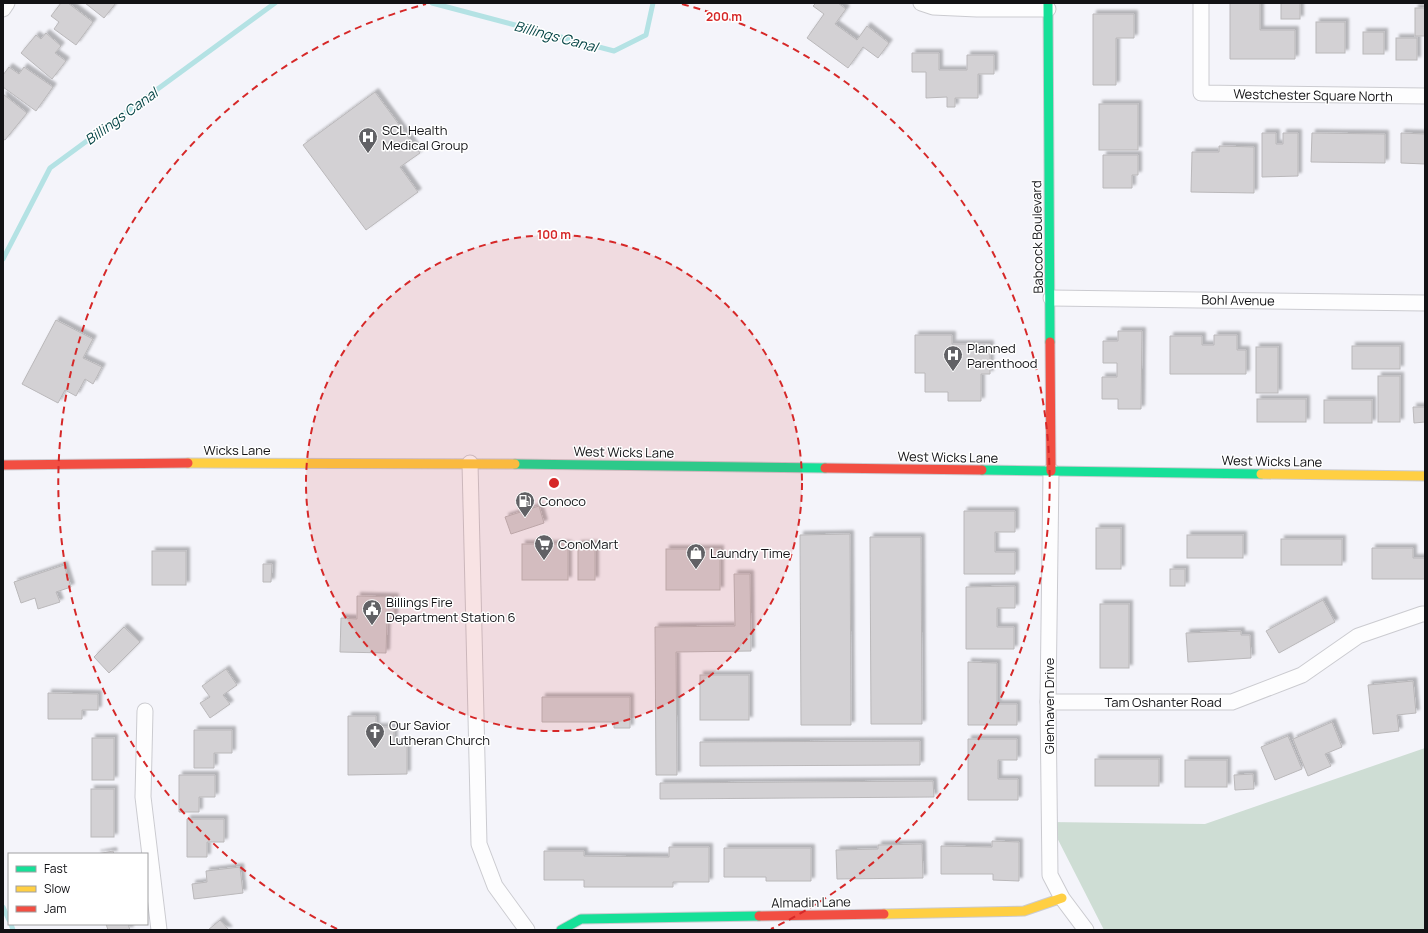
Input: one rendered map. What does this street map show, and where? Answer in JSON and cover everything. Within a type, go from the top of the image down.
[{"type":"main road","name":"Babcock Boulevard","points":[[1048,6],[1051,471]]},
{"type":"main road","name":"Wicks Lane","points":[[3,465],[177,463],[470,463]]},
{"type":"main road","name":"West Wicks Lane","points":[[470,463],[1425,476]]},
{"type":"main road","name":"Almadin Lane","points":[[561,930],[581,919],[1024,911],[1062,898]]},
{"type":"street","points":[[3,9],[8,3]]},
{"type":"street","points":[[921,3],[933,7],[977,9],[1048,6]]},
{"type":"street","name":"Westchester Square North","points":[[1201,3],[1201,94],[1425,96]]},
{"type":"street","name":"Bohl Avenue","points":[[1050,298],[1425,303]]},
{"type":"street","points":[[470,463],[479,844],[495,886],[527,930]]},
{"type":"street","name":"Glenhaven Drive","points":[[1051,471],[1048,702],[1050,875],[1062,898],[1086,930]]},
{"type":"street","name":"Tam Oshanter Road","points":[[1048,702],[1232,702],[1302,675],[1358,636],[1425,614]]},
{"type":"street","points":[[145,711],[143,797],[159,930]]},
{"type":"shaded area","points":[[1425,748],[1425,930],[1104,930],[1049,822],[1205,824]]},
{"type":"building","points":[[61,3],[68,3],[93,22],[76,45],[54,29],[59,22],[51,16]]},
{"type":"building","points":[[85,3],[116,3],[104,18]]},
{"type":"building","points":[[816,3],[838,3],[846,9],[835,24],[857,40],[867,26],[889,43],[878,58],[863,47],[848,68],[807,38],[824,14],[813,6]]},
{"type":"building","points":[[1230,3],[1260,3],[1260,30],[1295,30],[1295,59],[1230,59]]},
{"type":"building","points":[[1281,3],[1300,3],[1300,19],[1281,19]]},
{"type":"building","points":[[1415,8],[1425,8],[1425,36],[1415,36]]},
{"type":"building","points":[[1093,14],[1134,14],[1134,38],[1116,38],[1116,85],[1093,85]]},
{"type":"building","points":[[1316,22],[1345,22],[1345,53],[1316,53]]},
{"type":"building","points":[[1363,32],[1384,32],[1384,54],[1363,54]]},
{"type":"building","points":[[46,33],[61,46],[55,53],[66,61],[52,79],[21,53],[36,35],[41,39]]},
{"type":"building","points":[[1396,38],[1417,38],[1417,60],[1396,60]]},
{"type":"building","points":[[912,53],[939,53],[939,70],[967,70],[967,55],[994,55],[994,74],[978,74],[978,98],[955,98],[955,107],[947,107],[947,97],[926,98],[926,72],[912,72]]},
{"type":"building","points":[[9,67],[19,74],[24,67],[53,87],[36,111],[3,87],[3,75]]},
{"type":"building","points":[[375,92],[420,153],[400,167],[418,192],[366,230],[303,145]]},
{"type":"building","points":[[3,94],[27,113],[5,140],[3,139]]},
{"type":"building","points":[[1099,104],[1138,104],[1138,150],[1099,150]]},
{"type":"building","points":[[1262,133],[1276,133],[1276,144],[1283,144],[1283,133],[1298,133],[1298,176],[1262,177]]},
{"type":"building","points":[[1312,133],[1385,134],[1385,163],[1311,162]]},
{"type":"building","points":[[1401,133],[1425,134],[1425,164],[1401,163]]},
{"type":"building","points":[[1219,146],[1254,147],[1254,193],[1191,192],[1192,152],[1219,152]]},
{"type":"building","points":[[1103,155],[1138,155],[1138,175],[1132,175],[1132,188],[1103,188]]},
{"type":"building","points":[[56,320],[93,339],[83,358],[102,367],[93,384],[85,379],[76,396],[65,390],[58,403],[22,384]]},
{"type":"building","points":[[1118,331],[1142,331],[1141,409],[1118,409],[1118,399],[1102,399],[1102,377],[1117,377],[1117,363],[1103,363],[1103,341],[1118,341]]},
{"type":"building","points":[[915,335],[952,335],[952,344],[990,344],[990,374],[981,374],[981,401],[948,401],[948,392],[925,392],[925,373],[915,373]]},
{"type":"building","points":[[1214,335],[1237,335],[1237,350],[1246,350],[1246,374],[1170,374],[1170,336],[1202,336],[1202,345],[1214,345]]},
{"type":"building","points":[[1352,346],[1400,346],[1400,369],[1352,369]]},
{"type":"building","points":[[1256,347],[1278,347],[1278,393],[1256,393]]},
{"type":"building","points":[[1378,376],[1400,376],[1400,422],[1378,422]]},
{"type":"building","points":[[1257,399],[1306,399],[1306,422],[1257,422]]},
{"type":"building","points":[[1324,400],[1372,400],[1372,423],[1324,423]]},
{"type":"building","points":[[1413,407],[1425,407],[1425,422],[1414,423]]},
{"type":"building","points":[[539,506],[544,523],[511,534],[505,517]]},
{"type":"building","points":[[964,511],[1015,511],[1015,532],[995,532],[995,552],[1015,552],[1015,574],[964,574]]},
{"type":"building","points":[[1096,528],[1121,528],[1121,569],[1096,569]]},
{"type":"building","points":[[850,534],[851,725],[801,725],[800,535]]},
{"type":"building","points":[[1187,535],[1243,535],[1243,558],[1187,558]]},
{"type":"building","points":[[870,537],[921,537],[922,724],[871,724]]},
{"type":"building","points":[[1281,539],[1342,539],[1342,565],[1281,565]]},
{"type":"building","points":[[522,544],[568,544],[568,580],[522,580]]},
{"type":"building","points":[[578,544],[595,544],[595,580],[578,580]]},
{"type":"building","points":[[1372,548],[1413,548],[1413,558],[1425,558],[1425,579],[1372,579]]},
{"type":"building","points":[[666,549],[720,549],[720,590],[666,590]]},
{"type":"building","points":[[152,551],[186,551],[186,585],[152,585]]},
{"type":"building","points":[[263,564],[272,564],[271,582],[263,582]]},
{"type":"building","points":[[64,565],[71,587],[56,592],[60,602],[38,609],[35,598],[21,603],[14,582]]},
{"type":"building","points":[[1170,569],[1185,569],[1185,586],[1170,586]]},
{"type":"building","points":[[734,574],[750,574],[751,651],[676,652],[677,775],[656,775],[655,627],[735,626]]},
{"type":"building","points":[[1015,586],[1015,608],[997,608],[997,627],[1014,627],[1014,649],[966,649],[966,587]]},
{"type":"building","points":[[357,596],[395,597],[394,618],[387,618],[386,653],[340,652],[341,618],[357,619]]},
{"type":"building","points":[[1323,600],[1335,622],[1279,653],[1266,631]]},
{"type":"building","points":[[1100,604],[1129,604],[1129,668],[1100,668]]},
{"type":"building","points":[[124,627],[140,642],[109,673],[94,657]]},
{"type":"building","points":[[1241,631],[1241,635],[1250,635],[1251,658],[1188,662],[1186,633]]},
{"type":"building","points":[[968,662],[997,663],[997,704],[1017,704],[1017,725],[968,725]]},
{"type":"building","points":[[226,669],[237,685],[223,695],[230,704],[210,718],[200,703],[210,697],[202,686]]},
{"type":"building","points":[[700,675],[749,675],[749,720],[700,720]]},
{"type":"building","points":[[1413,681],[1416,713],[1397,715],[1399,731],[1373,734],[1368,685]]},
{"type":"building","points":[[48,693],[98,694],[98,710],[82,710],[82,719],[48,719]]},
{"type":"building","points":[[542,697],[630,697],[630,728],[614,728],[614,722],[542,722]]},
{"type":"building","points":[[348,716],[376,716],[376,727],[394,727],[394,744],[407,744],[407,774],[348,775]]},
{"type":"building","points":[[1332,722],[1342,747],[1325,754],[1331,766],[1308,776],[1293,739]]},
{"type":"building","points":[[194,730],[232,730],[232,753],[214,753],[214,768],[194,768]]},
{"type":"building","points":[[1288,736],[1302,769],[1275,780],[1261,747]]},
{"type":"building","points":[[92,738],[114,738],[114,780],[92,780]]},
{"type":"building","points":[[968,739],[1017,739],[1017,760],[998,760],[998,779],[1018,779],[1018,800],[968,800]]},
{"type":"building","points":[[920,741],[920,765],[700,766],[700,742]]},
{"type":"building","points":[[1095,759],[1159,759],[1159,786],[1095,786]]},
{"type":"building","points":[[1185,760],[1227,760],[1227,787],[1185,787]]},
{"type":"building","points":[[1253,774],[1254,789],[1235,790],[1234,775]]},
{"type":"building","points":[[179,775],[215,775],[215,797],[199,797],[199,812],[179,812]]},
{"type":"building","points":[[933,781],[934,797],[660,799],[660,783]]},
{"type":"building","points":[[91,789],[114,789],[114,837],[91,837]]},
{"type":"building","points":[[187,819],[224,819],[224,842],[207,842],[207,857],[187,857]]},
{"type":"building","points":[[992,841],[1019,842],[1019,881],[993,880],[993,874],[941,874],[941,846],[992,847]]},
{"type":"building","points":[[922,844],[923,878],[837,879],[836,850],[878,849],[878,845]]},
{"type":"building","points":[[669,847],[709,847],[709,882],[673,882],[673,887],[584,887],[584,880],[544,880],[544,851],[584,851],[584,856],[669,857]]},
{"type":"building","points":[[724,848],[811,848],[811,881],[766,881],[766,877],[724,877]]},
{"type":"building","points":[[113,851],[114,853],[102,853]]},
{"type":"building","points":[[240,867],[243,893],[194,899],[192,884],[207,882],[206,871]]},
{"type":"building","points":[[220,920],[229,930],[208,930]]},
{"type":"building","points":[[106,925],[128,925],[130,930],[108,930]]},
{"type":"waterway","name":"Billings Canal","points":[[3,259],[50,168],[275,3]]},
{"type":"waterway","name":"Billings Canal","points":[[432,3],[614,51],[646,35],[653,3]]},
{"type":"waterway","name":"Billings Canal","points":[[3,907],[8,918]]},
{"type":"waterway","name":"Billings Canal","points":[[11,925],[13,930]]},
{"type":"traffic: fast","points":[[1048,3],[1050,342]]},
{"type":"traffic: fast","points":[[515,464],[825,468]]},
{"type":"traffic: fast","points":[[982,470],[1261,474]]},
{"type":"traffic: fast","points":[[561,930],[581,919],[759,916]]},
{"type":"traffic: slow","points":[[188,463],[515,464]]},
{"type":"traffic: slow","points":[[1261,474],[1425,476]]},
{"type":"traffic: slow","points":[[884,914],[1024,911],[1062,898]]},
{"type":"traffic: jam","points":[[1050,342],[1051,471]]},
{"type":"traffic: jam","points":[[3,465],[188,463]]},
{"type":"traffic: jam","points":[[825,468],[982,470]]},
{"type":"traffic: jam","points":[[759,916],[884,914]]},
{"type":"place","name":"SCL Health Medical Group","points":[[368,154]]},
{"type":"place","name":"Planned Parenthood","points":[[953,372]]},
{"type":"place","name":"Conoco","points":[[525,518]]},
{"type":"place","name":"ConoMart","points":[[544,561]]},
{"type":"place","name":"Laundry Time","points":[[696,570]]},
{"type":"place","name":"Billings Fire Department Station 6","points":[[372,626]]},
{"type":"place","name":"Our Savior Lutheran Church","points":[[375,749]]}]
